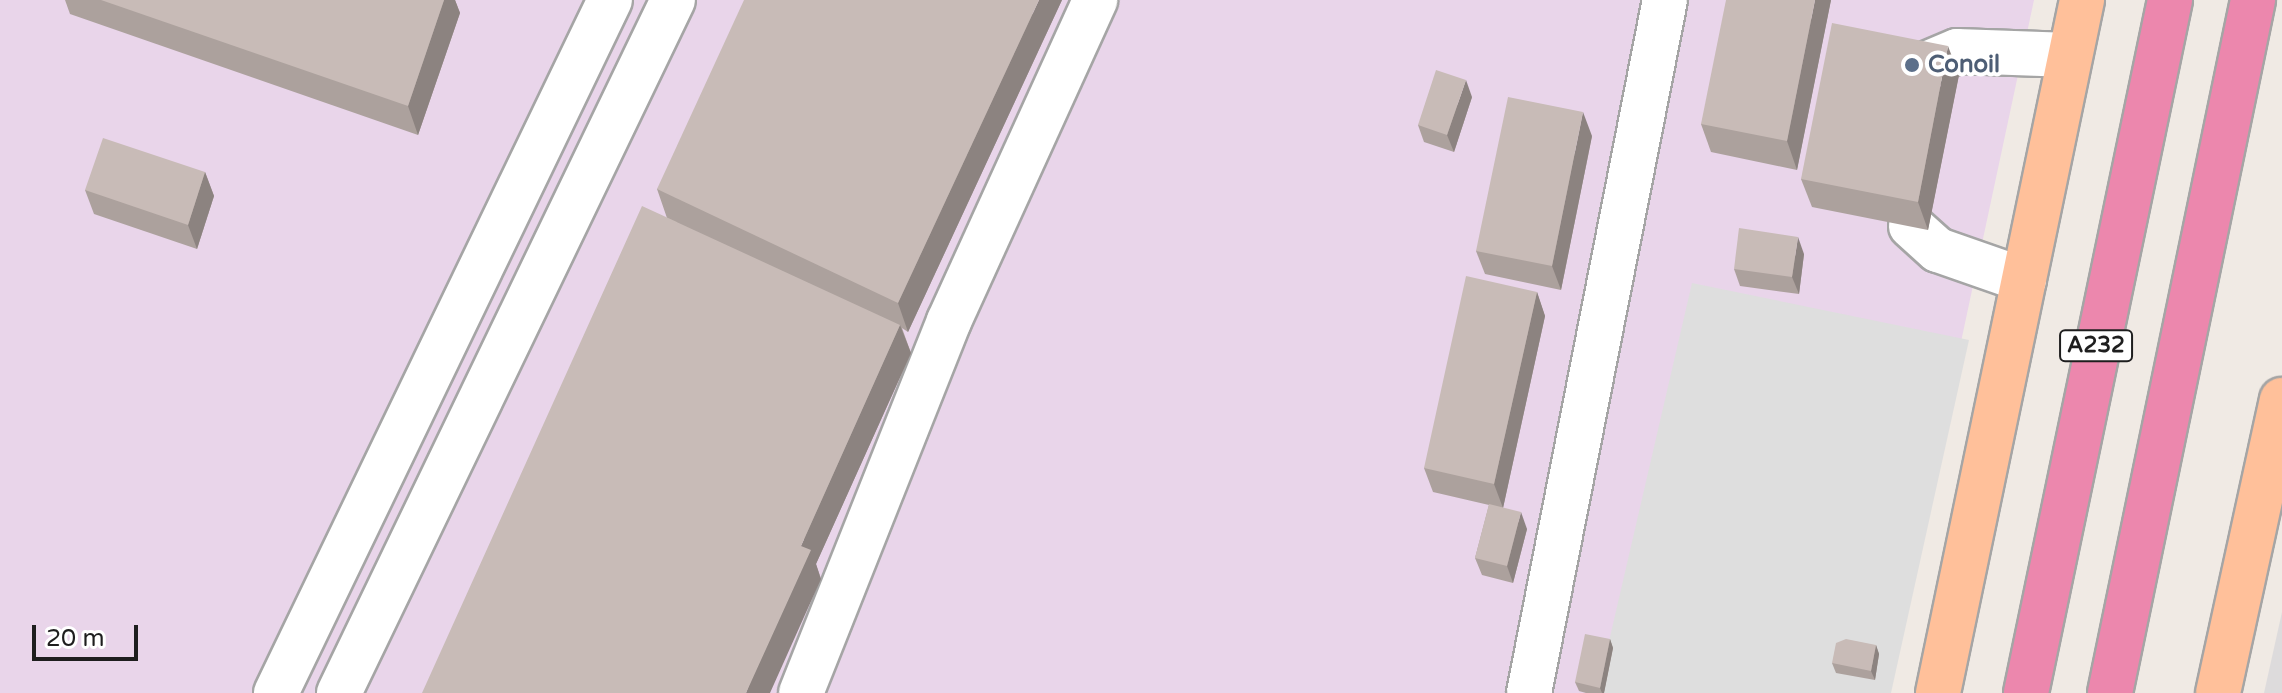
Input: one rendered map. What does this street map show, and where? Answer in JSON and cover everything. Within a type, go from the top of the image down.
[{"type":"highway","name":"A232","points":[[2026,693],[2170,0]]},
{"type":"highway","points":[[2110,693],[2253,0]]},
{"type":"main road","points":[[1938,693],[2082,0]]},
{"type":"main road","points":[[2218,693],[2282,400]]},
{"type":"street","points":[[276,693],[610,0]]},
{"type":"street","points":[[339,693],[673,0]]},
{"type":"street","points":[[801,693],[949,321],[1095,0]]},
{"type":"street","points":[[1529,693],[1665,0]]},
{"type":"street","points":[[1919,67],[1957,51],[2070,55]]},
{"type":"street","points":[[1911,226],[1938,250],[2024,280]]},
{"type":"shaded area","points":[[0,0],[2034,0],[1886,693],[0,693]]},
{"type":"shaded area","points":[[1692,283],[1969,340],[1891,693],[1597,693]]},
{"type":"shaded area","points":[[2282,612],[2282,693],[2264,693]]},
{"type":"building","points":[[101,0],[444,0],[408,106]]},
{"type":"building","points":[[744,0],[1039,0],[898,303],[657,189]]},
{"type":"building","points":[[1726,0],[1815,0],[1787,141],[1701,124]]},
{"type":"building","points":[[1832,23],[1948,46],[1918,202],[1801,179]]},
{"type":"building","points":[[1436,70],[1466,80],[1447,135],[1418,125]]},
{"type":"building","points":[[1508,97],[1583,112],[1552,266],[1476,251]]},
{"type":"building","points":[[103,138],[205,172],[188,225],[85,190]]},
{"type":"building","points":[[642,206],[900,325],[801,546],[811,550],[746,693],[422,693]]},
{"type":"building","points":[[1739,228],[1798,237],[1792,277],[1734,269]]},
{"type":"building","points":[[1466,276],[1537,292],[1494,484],[1424,468]]},
{"type":"building","points":[[1489,504],[1521,512],[1507,566],[1475,558]]},
{"type":"building","points":[[1585,634],[1610,639],[1600,688],[1575,682]]},
{"type":"building","points":[[1846,639],[1876,645],[1871,671],[1832,663],[1836,643]]},
{"type":"place","name":"Conoil","points":[[1912,65]]}]
